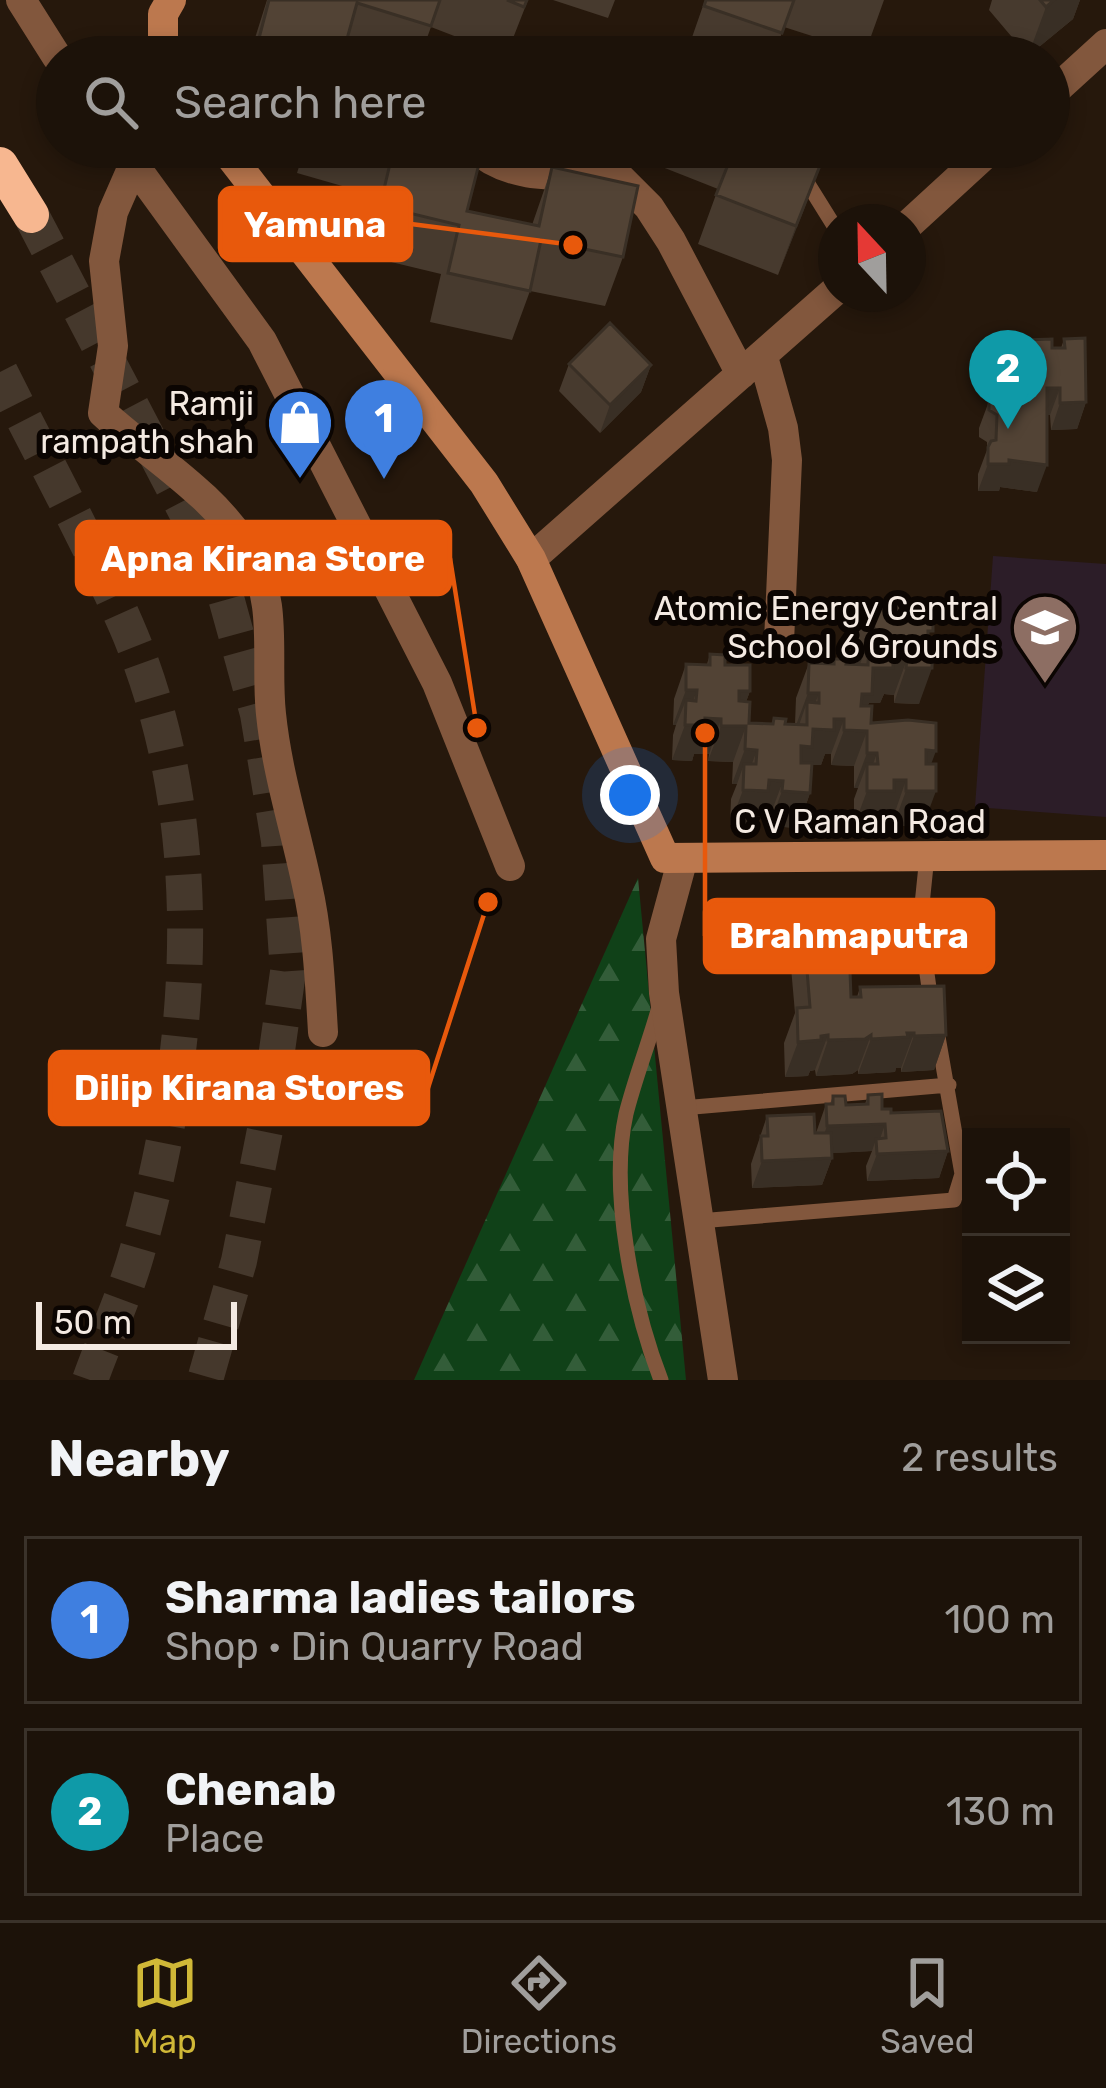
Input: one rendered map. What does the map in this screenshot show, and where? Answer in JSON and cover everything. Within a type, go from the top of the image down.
[{"type":"highway","points":[[0,165],[31,215]]},
{"type":"street","points":[[21,0],[44,36]]},
{"type":"street","points":[[163,36],[163,14],[171,0]]},
{"type":"street","points":[[1070,77],[1106,44]]},
{"type":"street","points":[[125,168],[104,261],[112,346],[103,413],[234,527],[253,557],[270,620],[270,712],[308,888],[323,1032]]},
{"type":"street","points":[[137,168],[262,341],[437,683],[510,866]]},
{"type":"street","points":[[240,168],[484,482],[531,559],[665,857],[683,858],[661,939],[664,993],[723,1380]]},
{"type":"street","points":[[508,168],[521,173],[560,168]]},
{"type":"street","points":[[619,168],[752,365],[783,428],[787,460],[779,643]]},
{"type":"street","points":[[926,208],[970,168]]},
{"type":"street","points":[[531,559],[818,306]]},
{"type":"street","name":"C V Raman Road","points":[[683,858],[1106,856]]},
{"type":"lane","points":[[798,168],[820,204]]},
{"type":"lane","points":[[699,1221],[954,1199],[962,1174],[920,925],[927,856]]},
{"type":"lane","points":[[824,928],[920,925]]},
{"type":"lane","points":[[661,1380],[630,1268],[621,1199],[625,1118],[664,993]]},
{"type":"lane","points":[[682,1108],[949,1084]]},
{"type":"shaded area","name":"Atomic Energy Central School 6 Grounds","points":[[993,556],[1106,564],[1106,817],[975,807]]},
{"type":"green space","points":[[638,878],[686,1380],[414,1380]]},
{"type":"building","points":[[269,0],[440,0],[431,26],[357,3],[348,36],[260,36]]},
{"type":"building","points":[[706,0],[794,0],[782,33],[704,6]]},
{"type":"building","points":[[389,168],[478,168],[467,211],[539,226],[552,168],[638,186],[623,257],[541,240],[530,291],[448,273],[459,225],[380,206]]},
{"type":"building","points":[[727,168],[819,168],[796,226],[716,195]]},
{"type":"building","points":[[610,323],[651,365],[610,405],[569,364]]},
{"type":"building","points":[[1085,338],[1086,402],[1060,403],[1060,388],[1047,388],[1047,465],[1009,460],[1009,464],[988,464],[997,415],[989,410],[989,401],[1027,401],[1033,354],[1025,340],[1052,339],[1052,348],[1065,348],[1064,339]]},
{"type":"building","points":[[894,598],[933,604],[933,631],[928,631],[928,642],[933,642],[932,668],[906,668],[907,659],[893,659],[893,668],[873,668],[872,694],[862,694],[861,706],[872,706],[871,723],[936,723],[936,751],[926,750],[926,764],[936,764],[936,791],[906,791],[906,780],[894,780],[894,791],[867,791],[867,764],[878,764],[877,753],[867,753],[867,731],[844,730],[844,719],[834,719],[834,730],[813,729],[812,747],[801,746],[801,763],[812,763],[810,793],[782,791],[783,781],[769,780],[768,791],[743,790],[744,764],[756,764],[757,750],[745,749],[746,726],[721,726],[721,719],[705,718],[705,725],[685,725],[686,700],[696,701],[697,690],[686,690],[686,664],[710,665],[710,654],[725,655],[725,665],[750,665],[750,691],[739,691],[739,701],[750,702],[749,723],[773,724],[774,718],[807,725],[807,702],[819,703],[819,693],[808,693],[809,663],[834,664],[834,659],[847,659],[846,664],[868,665],[869,638],[874,638],[869,603],[894,603]]},
{"type":"building","points":[[848,919],[851,997],[861,997],[860,987],[944,986],[946,1035],[907,1033],[908,1037],[828,1040],[828,1035],[798,1042],[797,1008],[810,1007],[803,921]]},
{"type":"building","points":[[882,1094],[882,1109],[891,1109],[891,1113],[941,1111],[948,1151],[877,1154],[876,1139],[886,1138],[885,1124],[827,1126],[826,1104],[833,1104],[833,1096],[845,1096],[846,1105],[868,1104],[868,1095]]},
{"type":"building","points":[[814,1114],[815,1133],[831,1133],[832,1158],[762,1161],[761,1136],[768,1136],[767,1116]]},
{"type":"tunnel","points":[[31,215],[220,576],[258,714],[279,841],[288,972],[268,1115],[239,1261],[205,1380]]},
{"type":"tunnel","points":[[0,372],[126,625],[153,700],[172,777],[182,857],[185,937],[172,1097],[137,1252],[90,1380]]},
{"type":"place","name":"Yamuna","points":[[573,245]]},
{"type":"place","name":"Chenab","points":[[1008,429]]},
{"type":"place","name":"Sharma ladies tailors","points":[[384,479]]},
{"type":"place","name":"Ramji rampath shah","points":[[300,481]]},
{"type":"place","name":"Atomic Energy Central School 6 Grounds","points":[[1045,686]]},
{"type":"place","name":"Apna Kirana Store","points":[[477,728]]},
{"type":"place","name":"Brahmaputra","points":[[705,733]]},
{"type":"place","name":"Dilip Kirana Stores","points":[[488,902]]}]
